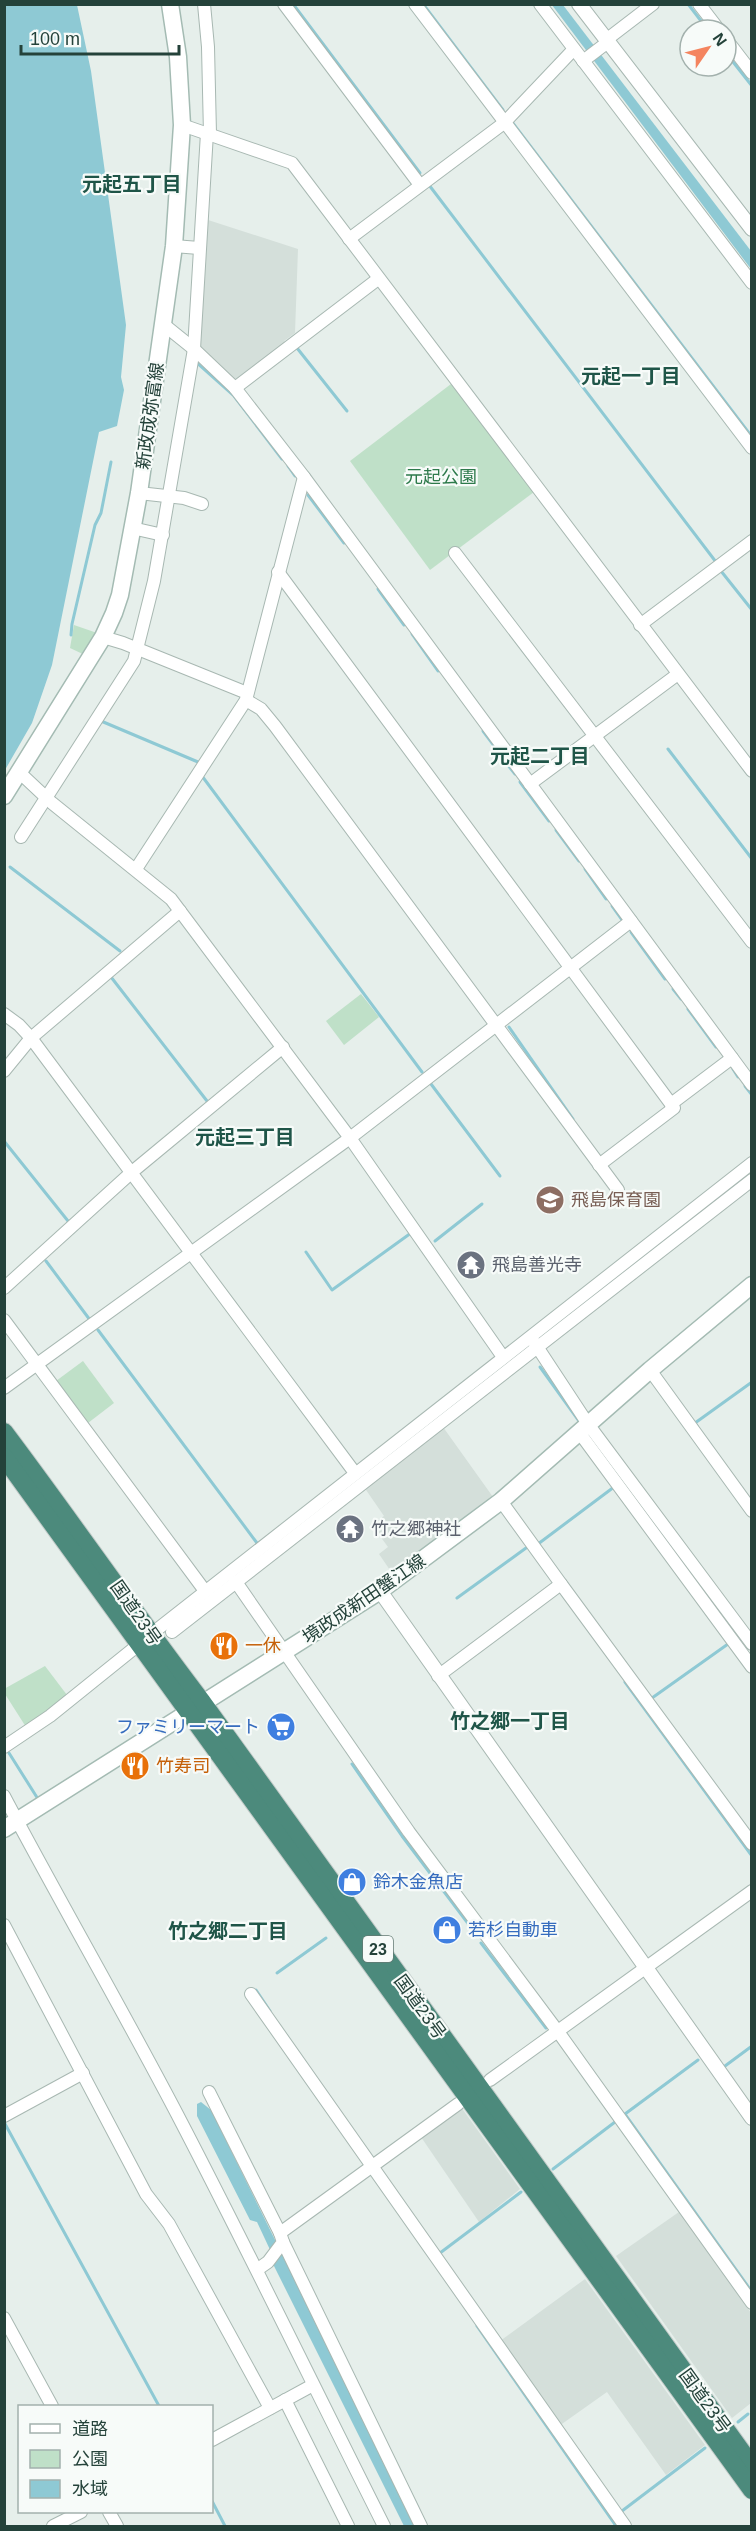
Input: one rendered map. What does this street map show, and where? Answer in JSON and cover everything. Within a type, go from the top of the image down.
[{"type":"highway","name":"国道23号","points":[[4,1432],[195,1707],[752,2490]]},
{"type":"highway","name":"国道23号","points":[[4,1457],[195,1707],[752,2466]]},
{"type":"main road","name":"新政成弥富線","points":[[4,796],[103,637],[120,595],[139,494],[174,246],[182,125],[178,57],[170,4]]},
{"type":"main road","name":"境政成新田蟹江線","points":[[11,1825],[380,1591],[501,1500],[650,1370],[752,1285]]},
{"type":"street","points":[[21,837],[134,661],[163,535],[194,349],[208,133],[208,47],[204,4]]},
{"type":"street","points":[[284,4],[420,185]]},
{"type":"street","points":[[415,4],[752,448]]},
{"type":"street","points":[[540,4],[574,49],[585,59],[752,283]]},
{"type":"street","points":[[579,4],[606,43],[752,229]]},
{"type":"street","points":[[585,59],[653,4]]},
{"type":"street","points":[[699,4],[710,18]]},
{"type":"street","points":[[349,239],[504,123],[574,49]]},
{"type":"street","points":[[738,55],[752,73]]},
{"type":"street","points":[[182,125],[292,163],[752,771]]},
{"type":"street","points":[[174,246],[199,249]]},
{"type":"street","points":[[235,388],[378,279]]},
{"type":"street","points":[[163,324],[194,349],[235,388],[304,477],[752,1085]]},
{"type":"street","points":[[136,869],[246,697],[304,477]]},
{"type":"street","points":[[139,494],[184,498],[202,504]]},
{"type":"street","points":[[132,528],[163,535]]},
{"type":"street","points":[[640,625],[752,541]]},
{"type":"street","points":[[455,553],[752,942]]},
{"type":"street","points":[[278,572],[674,1108],[599,1164]]},
{"type":"street","points":[[103,637],[138,648],[246,697],[261,709],[618,1191]]},
{"type":"street","points":[[530,784],[678,674]]},
{"type":"street","points":[[19,772],[46,797],[165,892],[350,1138],[503,1357]]},
{"type":"street","points":[[4,1071],[31,1038],[180,911]]},
{"type":"street","points":[[4,1388],[193,1254],[350,1138],[631,921]]},
{"type":"street","points":[[4,1014],[20,1025],[31,1038],[355,1473]]},
{"type":"street","points":[[4,1288],[132,1172],[283,1047]]},
{"type":"street","points":[[670,1104],[732,1058]]},
{"type":"street","points":[[159,1628],[752,1163]]},
{"type":"street","points":[[172,1632],[752,1180]]},
{"type":"street","points":[[4,1320],[205,1591]]},
{"type":"street","points":[[530,1336],[584,1428],[752,1667]]},
{"type":"street","points":[[650,1370],[747,1497],[752,1511]]},
{"type":"street","points":[[584,1428],[752,1644]]},
{"type":"street","points":[[501,1500],[752,1844]]},
{"type":"street","points":[[236,1582],[409,1832],[559,2033],[752,2303]]},
{"type":"street","points":[[438,1676],[561,1584]]},
{"type":"street","points":[[380,1591],[752,2118]]},
{"type":"street","points":[[4,1747],[50,1716],[132,1650]]},
{"type":"street","points":[[4,1796],[11,1825],[263,2265],[313,2385],[384,2526]]},
{"type":"street","points":[[490,2080],[559,2033],[752,1891]]},
{"type":"street","points":[[4,1925],[146,2194],[169,2224],[270,2408]]},
{"type":"street","points":[[251,1994],[625,2526]]},
{"type":"street","points":[[4,2116],[83,2073]]},
{"type":"street","points":[[209,2092],[421,2526]]},
{"type":"street","points":[[263,2265],[281,2240],[371,2166],[458,2104]]},
{"type":"street","points":[[4,2318],[51,2405]]},
{"type":"street","points":[[213,2439],[313,2385]]},
{"type":"street","points":[[285,2400],[348,2526]]},
{"type":"street","points":[[53,2526],[77,2513]]},
{"type":"shaded area","points":[[205,219],[298,249],[295,333],[284,341],[286,343],[240,378],[234,379],[197,345]]},
{"type":"shaded area","points":[[443,1427],[493,1497],[392,1573],[379,1554],[388,1547],[372,1525],[384,1516],[364,1487]]},
{"type":"shaded area","points":[[461,2107],[520,2189],[479,2222],[421,2137]]},
{"type":"shaded area","points":[[679,2212],[751,2313],[751,2403],[732,2418],[616,2256]]},
{"type":"shaded area","points":[[585,2279],[705,2445],[666,2475],[607,2392],[559,2426],[500,2341]]},
{"type":"green space","name":"元起公園","points":[[451,384],[534,492],[430,570],[350,461]]},
{"type":"green space","points":[[74,625],[100,634],[87,656],[70,648]]},
{"type":"green space","points":[[361,994],[379,1017],[344,1045],[326,1021]]},
{"type":"green space","points":[[83,1361],[114,1403],[88,1423],[56,1381]]},
{"type":"green space","points":[[45,1666],[67,1695],[26,1727],[4,1689]]},
{"type":"water","points":[[5,4],[77,5],[91,71],[126,325],[121,377],[124,390],[117,426],[99,432],[52,665],[32,723],[5,770]]},
{"type":"water","points":[[552,5],[563,5],[751,251],[751,269]]},
{"type":"water","points":[[201,2102],[211,2110],[416,2526],[404,2526],[274,2266],[272,2254],[257,2222],[250,2220],[197,2116],[197,2104]]},
{"type":"waterway","points":[[293,4],[420,173]]},
{"type":"waterway","points":[[423,4],[503,110]]},
{"type":"waterway","points":[[688,4],[699,18]]},
{"type":"waterway","points":[[738,68],[752,86]]},
{"type":"waterway","points":[[512,122],[752,437]]},
{"type":"waterway","points":[[429,185],[716,562]]},
{"type":"waterway","points":[[297,348],[347,411]]},
{"type":"waterway","points":[[197,363],[234,396],[282,459]]},
{"type":"waterway","points":[[71,635],[111,462]]},
{"type":"waterway","points":[[288,466],[295,476]]},
{"type":"waterway","points":[[308,495],[344,543]]},
{"type":"waterway","points":[[724,569],[721,571],[752,610]]},
{"type":"waterway","points":[[378,589],[404,625]]},
{"type":"waterway","points":[[412,634],[438,671]]},
{"type":"waterway","points":[[101,721],[198,762]]},
{"type":"waterway","points":[[483,731],[495,747]]},
{"type":"waterway","points":[[668,749],[752,859]]},
{"type":"waterway","points":[[507,764],[515,774]]},
{"type":"waterway","points":[[202,776],[422,1072]]},
{"type":"waterway","points":[[520,782],[549,821]]},
{"type":"waterway","points":[[556,830],[579,861]]},
{"type":"waterway","points":[[10,867],[120,951]]},
{"type":"waterway","points":[[585,869],[606,899]]},
{"type":"waterway","points":[[612,906],[622,920]]},
{"type":"waterway","points":[[631,932],[665,979]]},
{"type":"waterway","points":[[111,977],[207,1101]]},
{"type":"waterway","points":[[673,989],[681,999]]},
{"type":"waterway","points":[[688,1009],[716,1047]]},
{"type":"waterway","points":[[509,1027],[573,1119]]},
{"type":"waterway","points":[[733,1069],[738,1077]]},
{"type":"waterway","points":[[431,1084],[500,1176]]},
{"type":"waterway","points":[[745,1086],[752,1095]]},
{"type":"waterway","points":[[4,1141],[68,1221]]},
{"type":"waterway","points":[[435,1241],[482,1204]]},
{"type":"waterway","points":[[306,1252],[332,1290],[411,1233]]},
{"type":"waterway","points":[[46,1261],[90,1320]]},
{"type":"waterway","points":[[98,1330],[257,1543]]},
{"type":"waterway","points":[[540,1367],[579,1421]]},
{"type":"waterway","points":[[697,1426],[695,1423],[752,1382]]},
{"type":"waterway","points":[[538,1544],[614,1487]]},
{"type":"waterway","points":[[457,1598],[526,1548]]},
{"type":"waterway","points":[[652,1698],[728,1644]]},
{"type":"waterway","points":[[625,1682],[752,1856]]},
{"type":"waterway","points":[[9,1753],[38,1799]]},
{"type":"waterway","points":[[352,1764],[402,1836],[473,1930]]},
{"type":"waterway","points":[[277,1973],[326,1938]]},
{"type":"waterway","points":[[481,1943],[546,2028]]},
{"type":"waterway","points":[[256,1990],[270,2011]]},
{"type":"waterway","points":[[725,2066],[752,2046]]},
{"type":"waterway","points":[[698,2060],[625,2114],[752,2292]]},
{"type":"waterway","points":[[4,2122],[158,2405]]},
{"type":"waterway","points":[[553,2169],[615,2122]]},
{"type":"waterway","points":[[440,2253],[521,2192]]},
{"type":"waterway","points":[[477,2326],[616,2526]]},
{"type":"waterway","points":[[738,2422],[748,2414]]},
{"type":"waterway","points":[[622,2511],[705,2448]]},
{"type":"waterway","points":[[213,2503],[225,2526]]},
{"type":"place","name":"飛島保育園","points":[[550,1200]]},
{"type":"place","name":"飛島善光寺","points":[[471,1265]]},
{"type":"place","name":"竹之郷神社","points":[[350,1529]]},
{"type":"place","name":"一休","points":[[224,1646]]},
{"type":"place","name":"ファミリーマート","points":[[281,1727]]},
{"type":"place","name":"竹寿司","points":[[135,1766]]},
{"type":"place","name":"鈴木金魚店","points":[[352,1882]]},
{"type":"place","name":"若杉自動車","points":[[447,1930]]},
{"type":"district","name":"元起五丁目","points":[[132,184]]},
{"type":"district","name":"元起一丁目","points":[[631,376]]},
{"type":"district","name":"元起二丁目","points":[[540,756]]},
{"type":"district","name":"元起三丁目","points":[[245,1137]]},
{"type":"district","name":"竹之郷一丁目","points":[[510,1721]]},
{"type":"district","name":"竹之郷二丁目","points":[[228,1931]]}]
